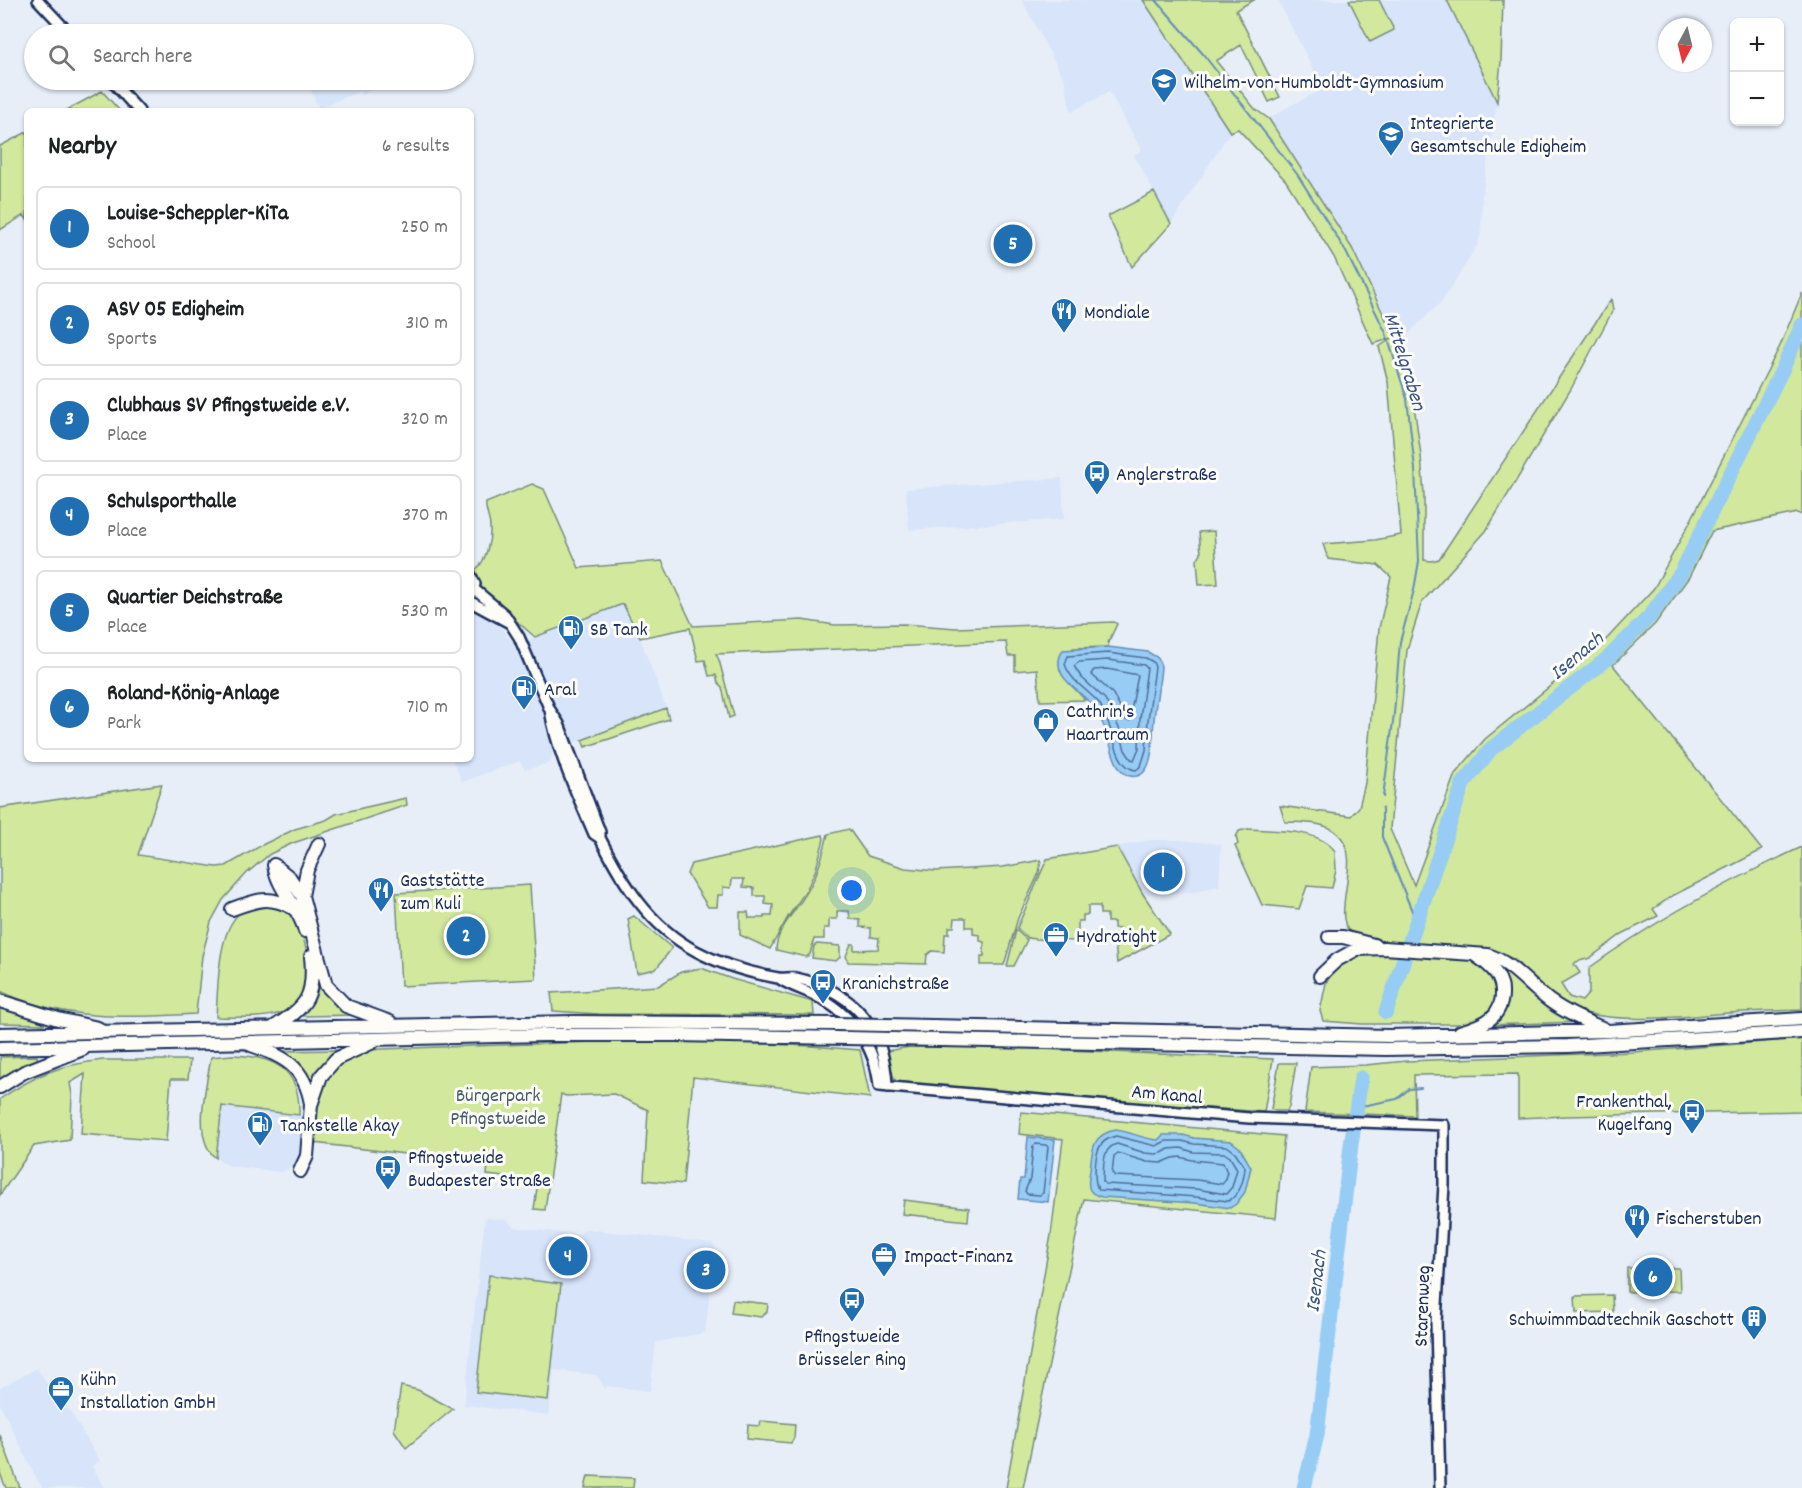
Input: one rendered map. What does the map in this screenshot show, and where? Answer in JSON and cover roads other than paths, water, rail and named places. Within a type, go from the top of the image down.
[{"type":"highway","points":[[302,896],[306,870],[319,844]]},
{"type":"highway","points":[[271,1028],[303,1007],[310,992],[313,974],[310,948],[303,921],[279,883],[274,865],[290,878],[302,896],[326,985],[346,1006],[400,1025]]},
{"type":"highway","points":[[232,909],[265,900],[283,903],[296,910]]},
{"type":"highway","points":[[1390,949],[1343,937],[1329,937],[1338,946],[1357,949],[1488,955],[1502,960],[1518,971],[1555,1005],[1608,1031]]},
{"type":"highway","points":[[1320,976],[1337,960],[1357,949]]},
{"type":"highway","points":[[1451,1035],[1487,1021],[1499,1007],[1503,990],[1501,980],[1496,971],[1474,954]]},
{"type":"highway","points":[[0,1000],[58,1019],[114,1031]]},
{"type":"highway","points":[[0,1034],[627,1022],[836,1024],[1318,1035],[1451,1035],[1608,1031],[1802,1019]]},
{"type":"highway","points":[[0,1048],[663,1035],[1316,1048],[1568,1046],[1802,1032]]},
{"type":"highway","points":[[300,1172],[307,1156],[311,1105],[321,1076],[328,1066],[341,1055],[380,1039]]},
{"type":"highway","points":[[244,1042],[277,1054],[294,1067],[305,1083],[311,1105]]},
{"type":"highway","points":[[0,1087],[44,1063],[93,1046]]},
{"type":"street","points":[[38,0],[61,24]]},
{"type":"street","points":[[120,90],[136,108]]},
{"type":"street","points":[[474,593],[505,615],[519,637],[550,710],[559,724],[600,832],[600,838],[628,888],[642,907],[667,932],[706,956],[725,964],[780,979],[793,978],[835,993],[863,1016],[877,1036],[884,1059],[883,1087]]},
{"type":"street","points":[[474,604],[508,622]]},
{"type":"street","points":[[780,979],[790,986],[813,994],[846,1016],[863,1035],[883,1087]]},
{"type":"street","name":"Am Kanal","points":[[883,1087],[1293,1120],[1444,1125]]},
{"type":"street","name":"Starenweg","points":[[1440,1488],[1436,1322],[1444,1185],[1444,1125]]},
{"type":"water","points":[[1108,647],[1148,652],[1158,658],[1161,666],[1152,752],[1147,768],[1137,776],[1124,773],[1119,767],[1096,710],[1069,683],[1059,668],[1063,650]]},
{"type":"water","points":[[1116,1130],[1158,1140],[1163,1135],[1183,1135],[1231,1141],[1240,1148],[1251,1167],[1245,1192],[1230,1208],[1095,1195],[1088,1183],[1093,1150],[1102,1135]]},
{"type":"water","points":[[1028,1137],[1055,1140],[1048,1202],[1018,1199],[1020,1179],[1024,1179]]},
{"type":"water","points":[[1634,1274],[1664,1275],[1665,1284],[1648,1287],[1632,1282]]},
{"type":"waterway","name":"Mittelgraben","points":[[1156,0],[1203,54],[1297,174],[1345,250],[1386,333],[1407,399],[1415,469],[1419,561],[1400,642],[1394,714],[1383,797]]},
{"type":"waterway","name":"Isenach","points":[[1386,1012],[1463,784],[1491,749],[1607,659],[1649,617],[1681,573],[1784,366],[1802,325]]},
{"type":"waterway","name":"Mittelgraben","points":[[1382,808],[1382,837],[1416,921]]},
{"type":"waterway","name":"Isenach","points":[[1304,1488],[1317,1435],[1361,1078]]},
{"type":"waterway","points":[[1357,1107],[1397,1099],[1409,1089],[1421,1088]]},
{"type":"place","name":"Wilhelm-von-Humboldt-Gymnasium","points":[[1164,104]]},
{"type":"place","name":"Integrierte Gesamtschule Edigheim","points":[[1391,157]]},
{"type":"place","name":"Quartier Deichstraße","points":[[1013,244]]},
{"type":"place","name":"Mondiale","points":[[1064,334]]},
{"type":"place","name":"Anglerstraße","points":[[1097,496]]},
{"type":"place","name":"SB Tank","points":[[571,651]]},
{"type":"place","name":"Aral","points":[[524,711]]},
{"type":"place","name":"Cathrin's Haartraum","points":[[1046,744]]},
{"type":"place","name":"Louise-Scheppler-KiTa","points":[[1163,872]]},
{"type":"place","name":"Gaststätte zum Kuli","points":[[381,913]]},
{"type":"place","name":"ASV 05 Edigheim","points":[[466,936]]},
{"type":"place","name":"Hydratight","points":[[1056,958]]},
{"type":"place","name":"Kranichstraße","points":[[823,1005]]},
{"type":"place","name":"Frankenthal, Kugelfang","points":[[1692,1135]]},
{"type":"place","name":"Tankstelle Akay","points":[[260,1147]]},
{"type":"place","name":"Pfingstweide Budapester Straße","points":[[388,1191]]},
{"type":"place","name":"Fischerstuben","points":[[1637,1240]]},
{"type":"place","name":"Schulsporthalle","points":[[568,1256]]},
{"type":"place","name":"Clubhaus SV Pfingstweide e.V.","points":[[706,1270]]},
{"type":"place","name":"Roland-König-Anlage","points":[[1653,1277]]},
{"type":"place","name":"Impact-Finanz","points":[[884,1278]]},
{"type":"place","name":"Pfingstweide Brüsseler Ring","points":[[852,1323]]},
{"type":"place","name":"Schwimmbadtechnik Gaschott","points":[[1754,1341]]},
{"type":"place","name":"Kühn Installation GmbH","points":[[61,1412]]},
{"type":"park label","name":"Bürgerpark Pfingstweide","points":[[498,1106]]}]
